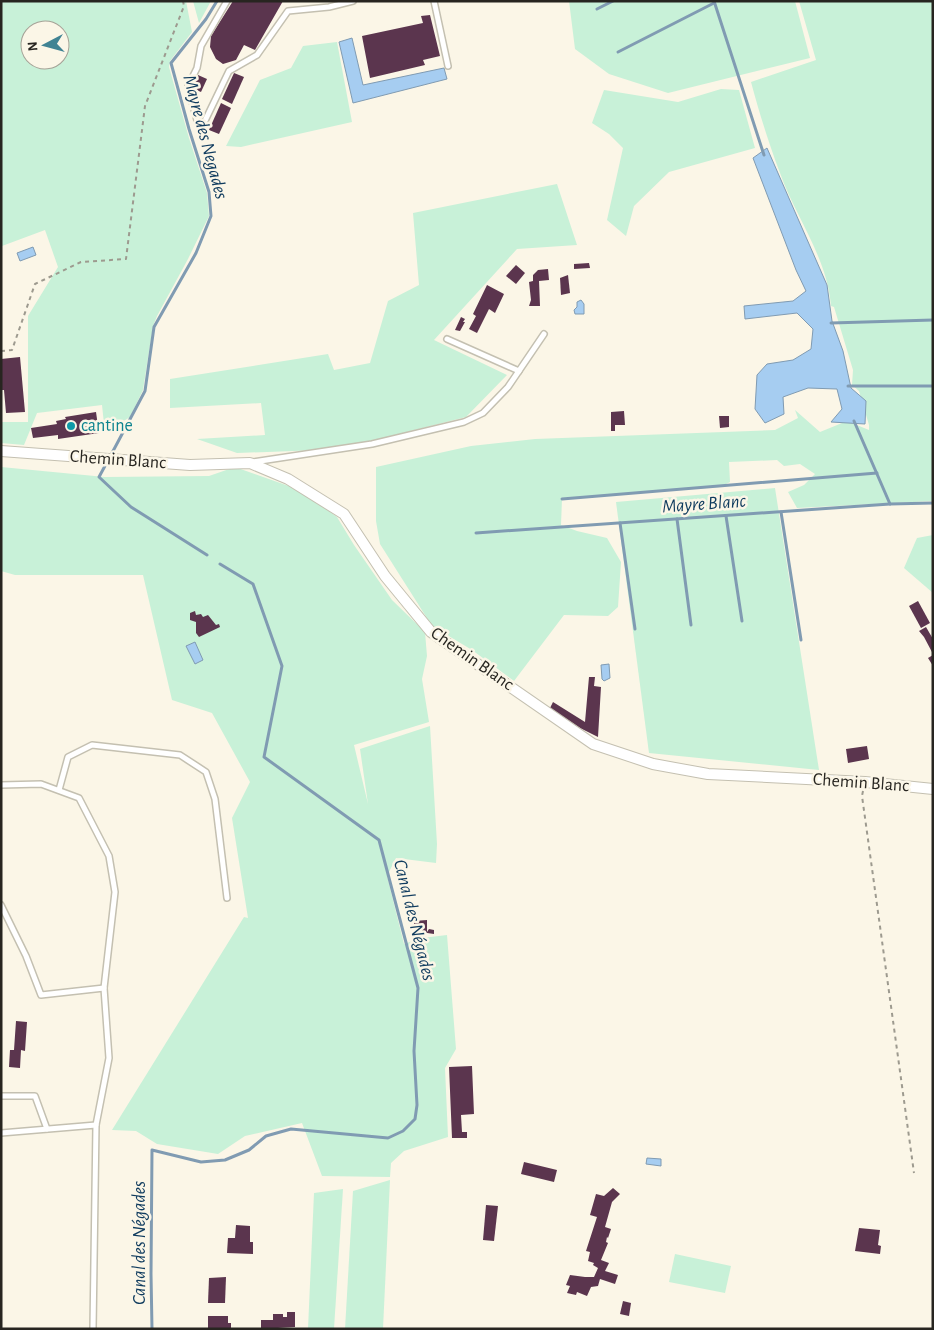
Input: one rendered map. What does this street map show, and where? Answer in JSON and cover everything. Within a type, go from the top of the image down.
[{"type":"street","name":"Chemin Blanc","points":[[1,451],[190,464],[250,463],[288,479],[344,514],[385,576],[431,632],[593,744],[653,764],[708,774],[865,782],[933,789]]},
{"type":"lane","points":[[227,1],[201,46],[197,68],[188,86],[198,124],[202,127],[229,70],[257,56],[288,12],[329,7],[353,1]]},
{"type":"lane","points":[[434,1],[448,66]]},
{"type":"lane","points":[[250,463],[372,444],[464,422],[483,413],[508,387],[544,334]]},
{"type":"lane","points":[[447,339],[519,371]]},
{"type":"lane","points":[[59,790],[68,757],[92,745],[180,755],[206,772],[215,799],[227,898]]},
{"type":"lane","points":[[1,785],[42,784],[79,798],[108,856],[115,892],[104,988],[108,1058],[96,1125],[93,1329]]},
{"type":"lane","points":[[1,905],[26,956],[41,995],[104,988]]},
{"type":"lane","points":[[1,1096],[35,1096],[47,1129]]},
{"type":"lane","points":[[1,1133],[96,1125]]},
{"type":"path","points":[[1,351],[12,350],[34,284],[80,262],[126,259],[145,106],[184,6],[183,1]]},
{"type":"path","points":[[865,782],[862,796],[914,1173]]},
{"type":"green space","points":[[1,1],[186,1],[192,32],[170,61],[169,67],[207,193],[209,216],[153,326],[143,390],[130,417],[105,433],[102,405],[37,413],[24,445],[1,443],[1,422],[28,422],[28,316],[58,267],[45,230],[2,246],[1,253]]},
{"type":"green space","points":[[193,1],[211,1],[199,23]]},
{"type":"green space","points":[[569,1],[795,1],[810,58],[668,93],[609,74],[575,49]]},
{"type":"green space","points":[[799,1],[933,1],[933,501],[797,508],[788,492],[804,485],[815,474],[800,464],[784,466],[777,460],[729,462],[730,482],[720,487],[562,499],[561,525],[607,538],[621,562],[618,607],[608,616],[564,615],[514,681],[472,650],[432,626],[380,544],[376,521],[376,467],[471,446],[535,439],[775,430],[798,418],[795,410],[820,432],[847,421],[869,430],[859,391],[852,385],[853,370],[834,307],[831,306],[824,271],[780,173],[764,128],[751,82],[816,60]]},
{"type":"green space","points":[[337,42],[352,122],[241,147],[226,146],[260,80],[291,68],[303,46]]},
{"type":"green space","points":[[721,89],[739,90],[755,148],[669,172],[634,206],[626,236],[607,220],[623,148],[609,134],[592,123],[604,90],[678,102]]},
{"type":"green space","points":[[557,184],[577,245],[517,249],[434,340],[507,375],[466,417],[371,441],[320,450],[237,453],[197,439],[265,435],[261,403],[170,408],[170,379],[328,354],[334,370],[370,363],[388,301],[419,285],[413,213]]},
{"type":"green space","points":[[1,467],[105,477],[209,476],[235,467],[300,490],[337,517],[392,600],[425,632],[427,656],[422,679],[429,722],[354,745],[368,804],[360,749],[430,726],[437,844],[436,863],[396,858],[387,876],[404,944],[422,938],[447,935],[456,1049],[445,1068],[448,1137],[404,1151],[391,1163],[390,1177],[322,1176],[302,1123],[245,1136],[218,1154],[157,1144],[136,1131],[112,1130],[244,917],[248,918],[232,818],[250,782],[212,713],[172,700],[143,575],[15,575],[1,571]]},
{"type":"green space","points":[[775,488],[819,770],[649,753],[616,502]]},
{"type":"green space","points":[[933,535],[933,593],[904,568],[917,538]]},
{"type":"green space","points":[[390,1180],[383,1329],[345,1329],[353,1191]]},
{"type":"green space","points":[[343,1189],[334,1329],[308,1329],[314,1193]]},
{"type":"green space","points":[[675,1254],[731,1266],[725,1293],[669,1282]]},
{"type":"water","points":[[352,38],[363,85],[444,68],[447,79],[353,103],[339,42]]},
{"type":"water","points":[[767,148],[827,285],[832,321],[843,351],[851,388],[866,401],[865,424],[831,422],[842,409],[837,389],[808,388],[783,397],[784,414],[765,423],[755,409],[757,375],[767,364],[793,360],[811,349],[813,329],[797,313],[745,319],[744,306],[793,301],[806,291],[796,270],[753,158]]},
{"type":"water","points":[[33,247],[36,255],[20,261],[17,253]]},
{"type":"water","points":[[581,300],[584,304],[584,314],[575,314],[574,310],[577,307],[577,302]]},
{"type":"water","points":[[195,642],[203,660],[195,664],[186,646]]},
{"type":"water","points":[[609,664],[610,678],[604,681],[602,679],[601,665]]},
{"type":"water","points":[[647,1158],[661,1159],[661,1166],[646,1164]]},
{"type":"building","points":[[233,1],[283,1],[255,50],[244,45],[236,60],[223,64],[216,59],[210,47],[211,36]]},
{"type":"building","points":[[430,15],[440,56],[423,60],[425,65],[370,78],[362,36],[423,23],[421,16]]},
{"type":"building","points":[[234,73],[244,77],[232,104],[222,99]]},
{"type":"building","points":[[198,75],[207,79],[201,92],[192,88]]},
{"type":"building","points":[[221,103],[231,108],[219,134],[209,130]]},
{"type":"building","points":[[589,263],[590,268],[574,269],[574,264]]},
{"type":"building","points":[[516,265],[525,273],[516,284],[506,276]]},
{"type":"building","points":[[548,269],[549,280],[539,281],[540,306],[529,306],[531,300],[529,282],[533,281],[533,275],[538,270]]},
{"type":"building","points":[[568,275],[570,293],[561,295],[560,278]]},
{"type":"building","points":[[487,285],[504,294],[495,313],[489,309],[477,333],[469,329],[476,316],[473,314]]},
{"type":"building","points":[[461,317],[465,319],[463,322],[465,322],[460,331],[455,330]]},
{"type":"building","points":[[20,357],[25,412],[6,413],[4,390],[1,390],[1,359]]},
{"type":"building","points":[[624,411],[625,425],[615,425],[615,431],[611,431],[611,412]]},
{"type":"building","name":"cantine","points":[[96,412],[99,433],[58,439],[58,435],[33,438],[31,428],[57,424],[56,421],[66,419],[65,417]]},
{"type":"building","points":[[719,416],[729,416],[729,427],[720,428]]},
{"type":"building","points":[[918,601],[930,623],[921,628],[909,606]]},
{"type":"building","points":[[195,611],[196,615],[201,614],[203,617],[208,615],[220,627],[199,637],[196,633],[196,622],[190,620],[190,613]]},
{"type":"building","points":[[926,627],[933,639],[933,654],[919,631]]},
{"type":"building","points":[[933,655],[933,666],[928,658]]},
{"type":"building","points":[[589,677],[595,677],[594,686],[601,687],[598,737],[580,728],[550,708],[553,702],[585,722]]},
{"type":"building","points":[[867,746],[869,759],[848,763],[846,749]]},
{"type":"building","points":[[427,920],[427,932],[429,929],[434,930],[434,934],[414,931],[414,921]]},
{"type":"building","points":[[16,1021],[27,1022],[25,1051],[21,1050],[20,1068],[9,1067],[10,1050],[14,1050]]},
{"type":"building","points":[[472,1066],[474,1114],[461,1115],[462,1132],[467,1132],[467,1138],[452,1138],[449,1067]]},
{"type":"building","points":[[524,1162],[557,1170],[554,1182],[521,1174]]},
{"type":"building","points":[[613,1188],[620,1194],[612,1202],[605,1227],[611,1229],[601,1260],[609,1263],[605,1271],[618,1275],[615,1284],[600,1279],[598,1286],[591,1287],[587,1296],[577,1292],[576,1295],[567,1293],[570,1286],[566,1285],[570,1275],[594,1277],[598,1268],[593,1265],[594,1263],[588,1261],[590,1252],[586,1251],[597,1217],[590,1215],[596,1194],[604,1196]]},
{"type":"building","points":[[486,1205],[498,1206],[494,1241],[483,1240]]},
{"type":"building","points":[[236,1225],[250,1226],[250,1242],[253,1242],[253,1254],[227,1253],[228,1238],[235,1238]]},
{"type":"building","points":[[859,1228],[880,1230],[878,1245],[881,1246],[880,1254],[855,1251]]},
{"type":"building","points":[[226,1277],[225,1303],[208,1303],[209,1278]]},
{"type":"building","points":[[623,1301],[631,1303],[629,1316],[620,1314]]},
{"type":"building","points":[[287,1312],[295,1312],[295,1327],[261,1329],[261,1320],[273,1320],[273,1314],[283,1314],[283,1317],[287,1317]]},
{"type":"building","points":[[208,1316],[228,1316],[228,1323],[231,1323],[231,1329],[208,1329]]},
{"type":"waterway","name":"Mayre des Negades","points":[[112,453],[145,391],[154,327],[196,253],[211,216],[209,192],[171,63],[206,19],[217,1]]},
{"type":"waterway","points":[[597,9],[613,1]]},
{"type":"waterway","points":[[714,1],[764,155]]},
{"type":"waterway","points":[[618,52],[714,3]]},
{"type":"waterway","points":[[831,323],[933,320]]},
{"type":"waterway","points":[[848,386],[933,386]]},
{"type":"waterway","points":[[854,421],[890,504]]},
{"type":"waterway","name":"Canal des Négades","points":[[106,464],[99,477],[131,507],[207,555]]},
{"type":"waterway","points":[[562,499],[877,473]]},
{"type":"waterway","name":"Mayre Blanc","points":[[476,533],[890,504],[933,503]]},
{"type":"waterway","points":[[781,512],[801,640]]},
{"type":"waterway","points":[[726,516],[742,621]]},
{"type":"waterway","points":[[677,519],[691,625]]},
{"type":"waterway","points":[[620,523],[635,629]]},
{"type":"waterway","name":"Canal des Négades","points":[[152,1329],[152,1150],[201,1162],[225,1160],[249,1150],[266,1136],[291,1129],[388,1138],[403,1131],[415,1119],[417,1105],[414,1051],[418,988],[379,840],[264,757],[282,666],[253,584],[220,564]]},
{"type":"place","name":"cantine","points":[[71,426]]}]
